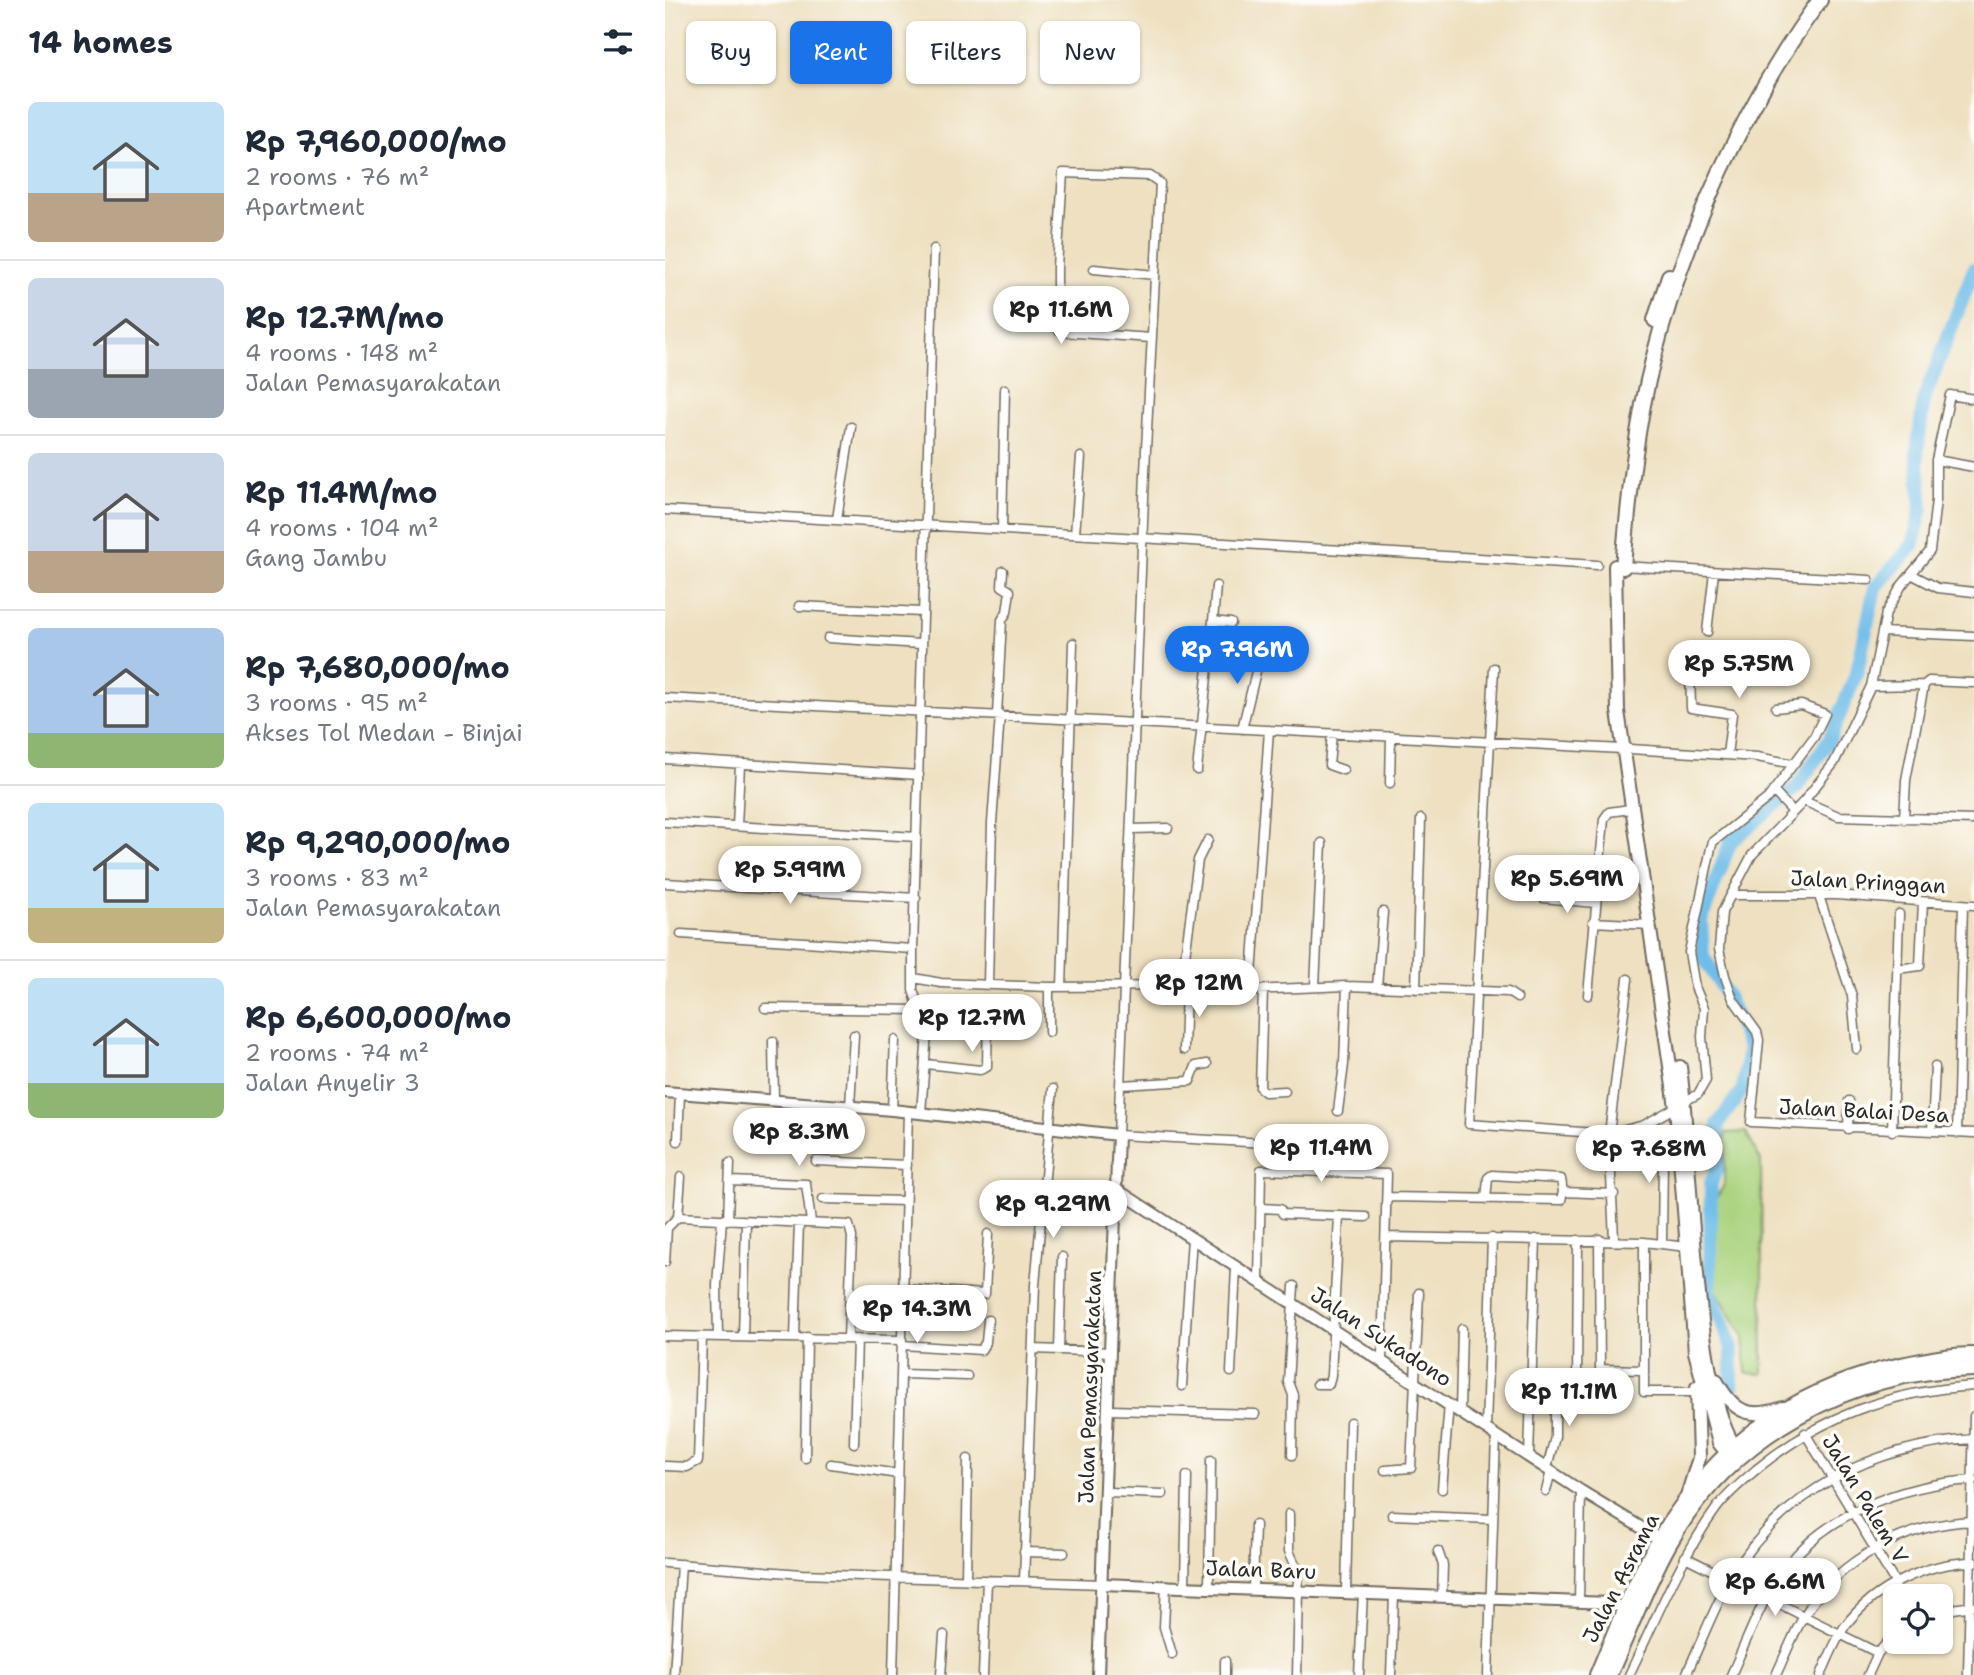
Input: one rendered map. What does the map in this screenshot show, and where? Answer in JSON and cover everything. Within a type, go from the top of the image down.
[{"type":"highway","points":[[1619,566],[1624,472],[1637,395],[1661,299],[1716,164],[1749,99],[1811,0]]},
{"type":"highway","points":[[1619,566],[1647,385],[1663,324],[1687,251],[1713,188],[1756,103],[1820,0]]},
{"type":"highway","name":"Jalan Asrama","points":[[1597,1675],[1623,1607],[1660,1539],[1686,1500],[1791,1405],[1824,1387],[1866,1373],[1944,1357],[1974,1356]]},
{"type":"highway","name":"Jalan Asrama","points":[[1609,1675],[1623,1607],[1703,1493],[1735,1454],[1800,1413],[1862,1385],[1944,1369],[1974,1369]]},
{"type":"main road","points":[[1619,566],[1619,673],[1630,809],[1644,866],[1650,925],[1681,1104]]},
{"type":"main road","points":[[1626,749],[1681,1104],[1688,1202],[1709,1368],[1719,1412],[1735,1454]]},
{"type":"main road","points":[[1686,1500],[1699,1458],[1696,1359],[1687,1247],[1688,1202]]},
{"type":"main road","points":[[1696,1359],[1719,1443],[1735,1454]]},
{"type":"main road","points":[[1709,1368],[1723,1393],[1747,1413],[1765,1414],[1791,1405]]},
{"type":"street","points":[[1118,1135],[1160,180],[1150,176],[1063,173],[1057,267],[1057,328],[1062,332],[1152,338]]},
{"type":"street","points":[[921,1113],[926,1065],[926,1027],[913,990],[913,949],[920,644],[934,249]]},
{"type":"street","points":[[1094,269],[1155,275]]},
{"type":"street","points":[[1002,530],[1005,389]]},
{"type":"street","points":[[1733,895],[1752,855],[1792,810],[1804,801],[1843,748],[1871,686],[1882,632],[1894,598],[1930,551],[1935,460],[1950,394],[1974,399]]},
{"type":"street","points":[[837,519],[851,427]]},
{"type":"street","points":[[1075,534],[1081,457]]},
{"type":"street","points":[[1935,460],[1974,467]]},
{"type":"street","points":[[665,510],[1597,565]]},
{"type":"street","points":[[1619,566],[1869,580]]},
{"type":"street","points":[[988,984],[992,823],[1002,620],[1007,612],[1010,591],[1002,586],[1003,571]]},
{"type":"street","points":[[1707,632],[1714,572]]},
{"type":"street","points":[[1913,575],[1938,588],[1974,592]]},
{"type":"street","points":[[1197,770],[1216,586]]},
{"type":"street","points":[[799,606],[921,612]]},
{"type":"street","points":[[1213,621],[1231,622]]},
{"type":"street","points":[[1882,632],[1974,636]]},
{"type":"street","points":[[828,638],[920,644]]},
{"type":"street","points":[[1062,987],[1073,643]]},
{"type":"street","points":[[1242,729],[1261,651]]},
{"type":"street","points":[[1495,668],[1479,992],[1469,1124],[1609,1134],[1644,1125],[1698,1094],[1706,1080],[1702,1037],[1704,1008],[1696,987],[1689,947],[1713,842],[1774,793],[1814,737],[1825,714],[1801,705],[1776,708]]},
{"type":"street","points":[[1690,668],[1692,708],[1732,714],[1727,755]]},
{"type":"street","points":[[1871,686],[1924,685],[1929,681],[1974,683]]},
{"type":"street","points":[[1904,819],[1906,780],[1924,685]]},
{"type":"street","points":[[665,698],[1626,749],[1727,755],[1794,764]]},
{"type":"street","points":[[1251,990],[1269,730]]},
{"type":"street","points":[[1332,734],[1329,765],[1343,769]]},
{"type":"street","points":[[1390,783],[1391,736]]},
{"type":"street","points":[[665,759],[919,775]]},
{"type":"street","points":[[737,826],[740,765]]},
{"type":"street","points":[[1774,793],[1792,810]]},
{"type":"street","points":[[1804,801],[1837,816],[1974,820]]},
{"type":"street","points":[[1588,995],[1605,815],[1630,809]]},
{"type":"street","points":[[1416,989],[1421,818]]},
{"type":"street","points":[[665,822],[917,837]]},
{"type":"street","points":[[1133,829],[1168,828]]},
{"type":"street","points":[[1184,1050],[1184,987],[1198,860],[1208,841]]},
{"type":"street","points":[[1315,986],[1322,843]]},
{"type":"street","points":[[665,883],[916,898]]},
{"type":"street","name":"Jalan Pringgan","points":[[1733,895],[1819,896],[1974,905]]},
{"type":"street","name":"Jalan Balai Desa","points":[[1733,895],[1722,912],[1719,950],[1733,999],[1757,1032],[1759,1040],[1752,1123],[1974,1133]]},
{"type":"street","points":[[1819,896],[1851,996],[1857,1049]]},
{"type":"street","points":[[1543,898],[1595,903]]},
{"type":"street","points":[[1897,969],[1920,966],[1923,902]]},
{"type":"street","points":[[1957,1133],[1963,905]]},
{"type":"street","points":[[1377,987],[1383,912]]},
{"type":"street","points":[[1892,1131],[1899,915]]},
{"type":"street","points":[[1593,922],[1650,925]]},
{"type":"street","points":[[681,933],[913,949]]},
{"type":"street","points":[[914,978],[941,983],[1049,987],[1263,990],[1347,986],[1508,992],[1517,998]]},
{"type":"street","points":[[1614,1240],[1614,1194],[1609,1134],[1628,979]]},
{"type":"street","points":[[1338,1111],[1344,1064],[1347,986]]},
{"type":"street","points":[[1049,987],[1049,1032]]},
{"type":"street","points":[[1263,990],[1260,1088],[1265,1092],[1285,1091]]},
{"type":"street","points":[[765,1008],[920,1010]]},
{"type":"street","points":[[926,1065],[980,1070],[987,1067],[988,1010]]},
{"type":"street","points":[[850,1107],[854,1035]]},
{"type":"street","points":[[892,1110],[895,1040]]},
{"type":"street","points":[[773,1041],[774,1101]]},
{"type":"street","points":[[1121,1085],[1190,1081],[1196,1066],[1207,1064]]},
{"type":"street","points":[[1932,1131],[1935,1067]]},
{"type":"street","points":[[1024,1581],[1039,1236],[1053,1089]]},
{"type":"street","points":[[665,1092],[892,1110],[1118,1135],[1285,1144]]},
{"type":"street","points":[[678,1141],[680,1093]]},
{"type":"street","points":[[1847,1129],[1849,1101]]},
{"type":"street","points":[[893,1675],[908,1112]]},
{"type":"street","name":"Jalan Pemasyarakatan","points":[[1098,1675],[1107,1492],[1118,1135]]},
{"type":"street","points":[[1662,1243],[1663,1156]]},
{"type":"street","points":[[816,1161],[907,1165]]},
{"type":"street","points":[[718,1337],[717,1285],[730,1163]]},
{"type":"street","points":[[1259,1281],[1262,1169],[1387,1174],[1382,1360]]},
{"type":"street","points":[[1388,1197],[1486,1199],[1561,1200],[1561,1180],[1492,1175],[1488,1178],[1486,1199]]},
{"type":"street","points":[[678,1217],[681,1177]]},
{"type":"street","points":[[730,1181],[806,1184],[811,1222]]},
{"type":"street","name":"Jalan Sukadono","points":[[1116,1189],[1581,1491],[1660,1539]]},
{"type":"street","points":[[1563,1192],[1614,1194]]},
{"type":"street","points":[[823,1199],[905,1201]]},
{"type":"street","points":[[1663,1201],[1688,1202]]},
{"type":"street","points":[[1261,1208],[1280,1209],[1283,1214],[1366,1217]]},
{"type":"street","points":[[1317,1384],[1329,1382],[1335,1329],[1339,1216]]},
{"type":"street","points":[[665,1262],[666,1231],[669,1223],[678,1217],[843,1223],[852,1228],[854,1443]]},
{"type":"street","points":[[743,1337],[746,1221]]},
{"type":"street","points":[[795,1337],[799,1223]]},
{"type":"street","points":[[902,1289],[985,1294],[988,1234]]},
{"type":"street","points":[[1387,1237],[1599,1239],[1687,1247]]},
{"type":"street","points":[[1182,1386],[1192,1238]]},
{"type":"street","points":[[1488,1675],[1492,1519],[1492,1238]]},
{"type":"street","points":[[1529,1456],[1536,1239]]},
{"type":"street","points":[[1599,1239],[1600,1369],[1642,1370]]},
{"type":"street","points":[[1546,1491],[1555,1437],[1555,1394],[1577,1392],[1578,1240]]},
{"type":"street","points":[[1644,1242],[1644,1392],[1697,1392]]},
{"type":"street","points":[[1059,1349],[1062,1257]]},
{"type":"street","points":[[1231,1372],[1236,1267]]},
{"type":"street","points":[[1292,1455],[1293,1395],[1288,1382],[1294,1286]]},
{"type":"street","points":[[1385,1470],[1411,1469],[1419,1293]]},
{"type":"street","points":[[665,1336],[853,1339],[981,1350],[986,1342],[988,1320]]},
{"type":"street","points":[[1459,1411],[1462,1329]]},
{"type":"street","points":[[665,1466],[691,1466],[698,1461],[702,1336]]},
{"type":"street","points":[[805,1458],[807,1337]]},
{"type":"street","points":[[1034,1349],[1111,1352]]},
{"type":"street","points":[[901,1374],[967,1377]]},
{"type":"street","points":[[1629,1675],[1685,1558],[1717,1507],[1749,1476],[1805,1433],[1871,1404],[1910,1393],[1974,1386]]},
{"type":"street","points":[[1442,1489],[1448,1404]]},
{"type":"street","points":[[1110,1410],[1255,1414]]},
{"type":"street","points":[[1968,1675],[1971,1652],[1974,1416]]},
{"type":"street","points":[[1346,1592],[1350,1422]]},
{"type":"street","name":"Jalan Palem V","points":[[1805,1433],[1851,1514],[1896,1584]]},
{"type":"street","points":[[1686,1675],[1730,1580],[1754,1544],[1782,1514],[1831,1477],[1903,1450],[1974,1439]]},
{"type":"street","points":[[965,1578],[968,1459]]},
{"type":"street","points":[[1209,1586],[1211,1460]]},
{"type":"street","points":[[831,1464],[898,1474]]},
{"type":"street","points":[[1185,1586],[1187,1476]]},
{"type":"street","points":[[1731,1675],[1766,1598],[1779,1576],[1806,1545],[1851,1514],[1877,1501],[1918,1487],[1973,1480]]},
{"type":"street","points":[[1579,1602],[1581,1491]]},
{"type":"street","points":[[1107,1492],[1163,1494]]},
{"type":"street","points":[[1289,1514],[1290,1551],[1300,1573],[1297,1675]]},
{"type":"street","points":[[1392,1515],[1492,1519]]},
{"type":"street","points":[[1776,1675],[1804,1616],[1834,1578],[1875,1549],[1918,1531],[1973,1521]]},
{"type":"street","points":[[1253,1588],[1255,1525]]},
{"type":"street","points":[[1439,1551],[1443,1565],[1442,1597]]},
{"type":"street","points":[[1024,1552],[1064,1553]]},
{"type":"street","points":[[1685,1558],[1878,1653]]},
{"type":"street","points":[[1896,1584],[1941,1566],[1972,1562]]},
{"type":"street","name":"Jalan Baru","points":[[665,1563],[894,1577],[1209,1586],[1579,1602],[1623,1607]]},
{"type":"street","points":[[674,1675],[681,1564]]},
{"type":"street","points":[[983,1675],[987,1580]]},
{"type":"street","points":[[1166,1585],[1164,1627],[1172,1654]]},
{"type":"street","points":[[1359,1675],[1363,1593]]},
{"type":"street","points":[[1821,1675],[1840,1634],[1864,1606],[1883,1593]]},
{"type":"street","points":[[1391,1675],[1394,1595]]},
{"type":"street","points":[[1953,1609],[1972,1606]]},
{"type":"street","points":[[665,1628],[677,1628]]},
{"type":"street","points":[[941,1675],[944,1635]]},
{"type":"street","points":[[1868,1675],[1883,1647]]},
{"type":"street","points":[[1225,1661],[1225,1675]]},
{"type":"green space","points":[[1746,1132],[1761,1161],[1763,1374],[1746,1373],[1744,1337],[1714,1287],[1716,1199],[1724,1185],[1725,1133]]},
{"type":"waterway","points":[[1732,1387],[1732,1348],[1710,1291],[1711,1183],[1716,1172],[1718,1124],[1743,1089],[1749,1048],[1727,996],[1703,956],[1701,920],[1731,841],[1797,787],[1830,738],[1857,672],[1875,588],[1913,545],[1922,508],[1917,452],[1924,399],[1974,269]]}]
